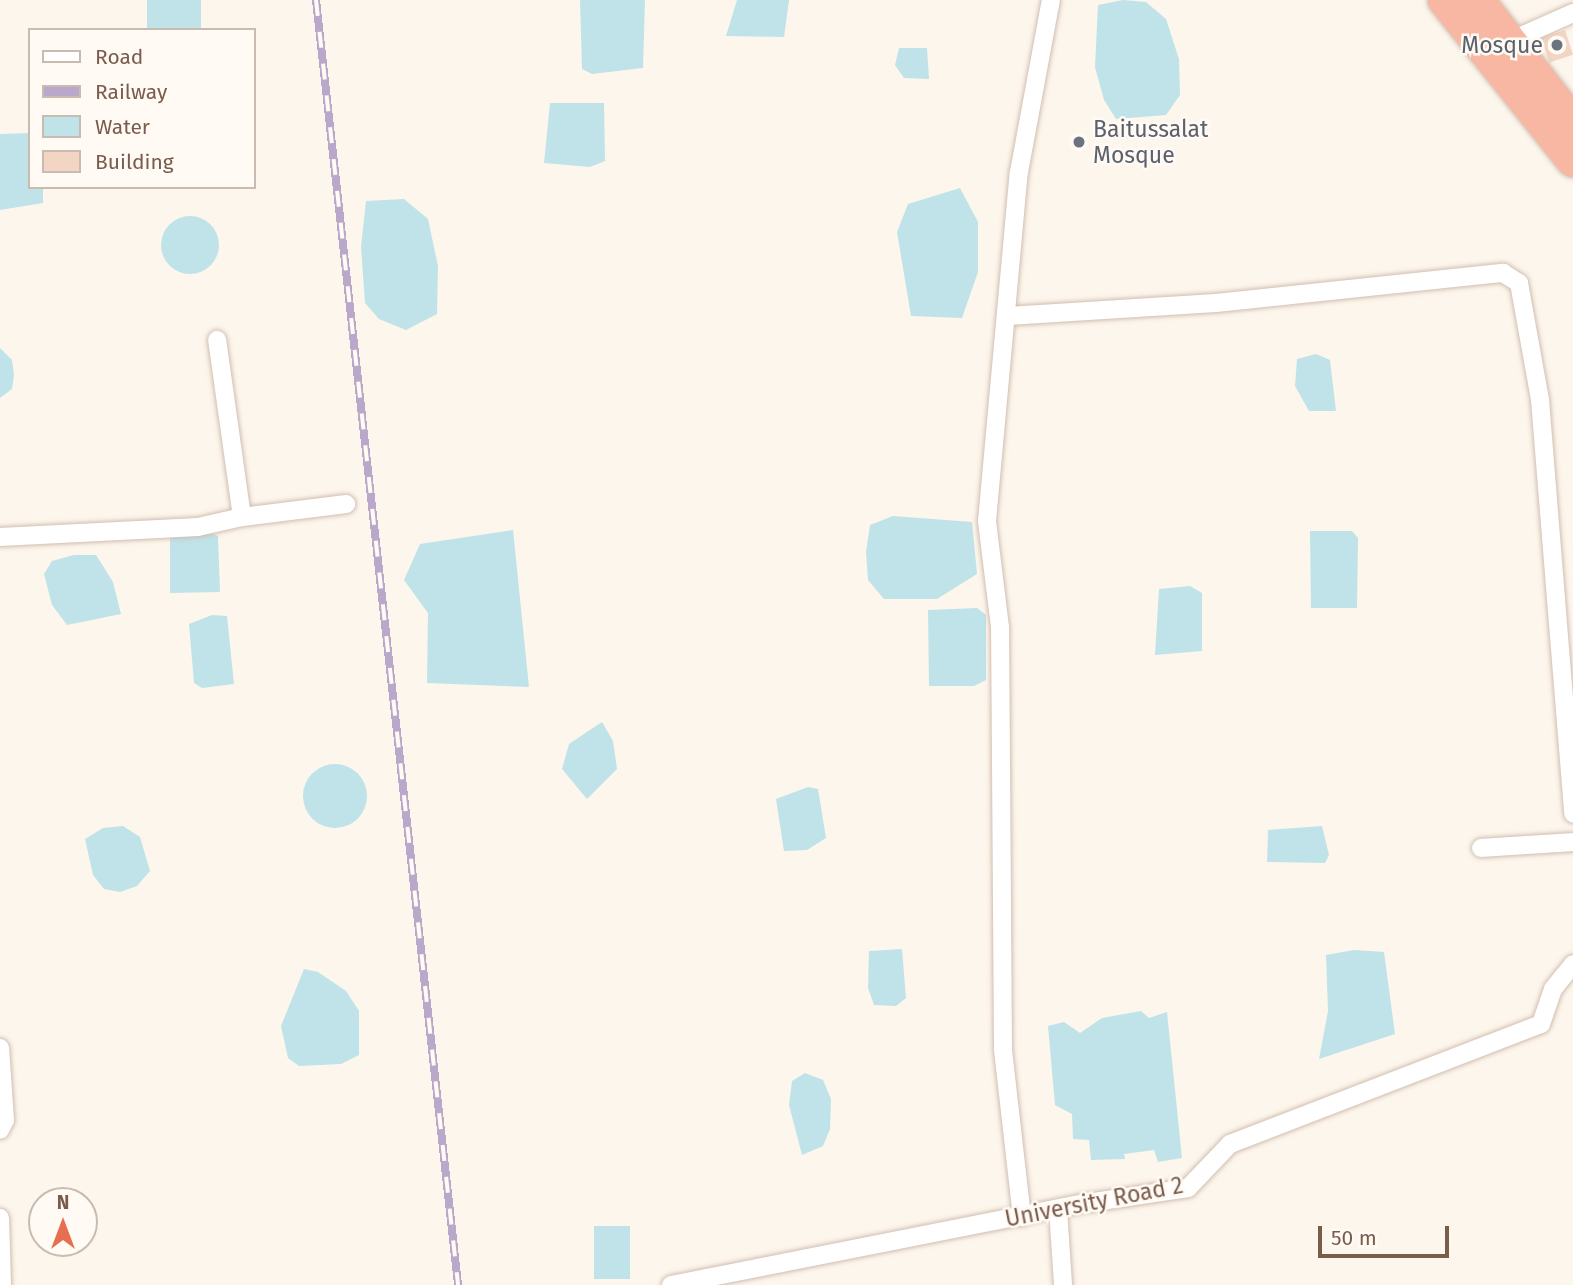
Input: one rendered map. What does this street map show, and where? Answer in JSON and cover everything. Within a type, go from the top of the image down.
[{"type":"highway","points":[[1444,0],[1573,161]]},
{"type":"highway","points":[[1478,0],[1573,122]]},
{"type":"street","points":[[1022,1217],[1003,1049],[1000,627],[987,521],[1018,172],[1051,0]]},
{"type":"street","points":[[1510,41],[1573,13]]},
{"type":"street","points":[[1007,316],[1216,303],[1503,273],[1519,283],[1540,400],[1573,814]]},
{"type":"street","points":[[217,340],[242,517]]},
{"type":"street","points":[[0,537],[198,527],[242,517],[346,504]]},
{"type":"street","points":[[1481,848],[1573,842]]},
{"type":"street","name":"University Road 2","points":[[671,1285],[1058,1209],[1188,1188],[1230,1144],[1541,1024],[1553,989],[1573,964]]},
{"type":"street","points":[[0,1048],[5,1120],[0,1130]]},
{"type":"street","points":[[1058,1209],[1063,1285]]},
{"type":"street","points":[[0,1219],[2,1285]]},
{"type":"water","points":[[147,0],[201,0],[201,28],[147,28]]},
{"type":"water","points":[[580,0],[645,0],[643,68],[592,74],[582,69]]},
{"type":"water","points":[[737,0],[789,0],[784,37],[726,36]]},
{"type":"water","points":[[1123,0],[1146,2],[1166,19],[1179,59],[1180,95],[1166,115],[1116,119],[1104,100],[1095,67],[1098,5]]},
{"type":"water","points":[[899,48],[927,48],[929,79],[904,78],[895,65]]},
{"type":"water","points":[[550,103],[604,103],[605,161],[590,167],[544,163]]},
{"type":"water","points":[[28,133],[28,189],[43,189],[43,203],[0,210],[0,134]]},
{"type":"water","points":[[960,188],[978,222],[978,272],[962,318],[911,316],[897,232],[908,204]]},
{"type":"water","points":[[404,199],[428,219],[438,266],[437,314],[406,330],[379,319],[365,303],[361,247],[366,201]]},
{"type":"water","points":[[184,216],[196,216],[211,224],[219,239],[219,251],[211,266],[196,274],[184,274],[169,266],[161,251],[161,239],[169,224]]},
{"type":"water","points":[[0,348],[12,360],[14,375],[12,389],[0,398]]},
{"type":"water","points":[[1316,354],[1330,360],[1336,411],[1309,411],[1295,386],[1297,359]]},
{"type":"water","points":[[893,516],[972,522],[977,574],[937,599],[884,599],[868,580],[866,552],[870,525]]},
{"type":"water","points":[[513,530],[529,687],[427,683],[428,613],[404,580],[420,544]]},
{"type":"water","points":[[205,531],[218,536],[220,592],[170,593],[170,536]]},
{"type":"water","points":[[1310,531],[1352,531],[1358,538],[1357,608],[1311,608]]},
{"type":"water","points":[[74,555],[96,555],[113,582],[121,614],[67,625],[52,605],[44,574],[52,561]]},
{"type":"water","points":[[1190,586],[1202,593],[1202,651],[1155,655],[1159,589]]},
{"type":"water","points":[[977,608],[986,615],[986,680],[974,686],[929,686],[928,610]]},
{"type":"water","points":[[212,615],[227,616],[234,684],[202,688],[194,683],[189,624]]},
{"type":"water","points":[[602,722],[613,741],[617,769],[587,799],[562,769],[569,744]]},
{"type":"water","points":[[329,764],[341,764],[358,773],[365,784],[365,808],[358,819],[341,828],[329,828],[317,823],[308,814],[303,802],[303,790],[308,778],[317,769]]},
{"type":"water","points":[[808,787],[818,789],[826,838],[807,850],[784,851],[776,799]]},
{"type":"water","points":[[123,826],[140,837],[150,871],[137,886],[120,892],[104,889],[93,875],[85,839],[103,828]]},
{"type":"water","points":[[1322,826],[1329,855],[1325,863],[1267,862],[1268,830]]},
{"type":"water","points":[[902,949],[906,998],[896,1006],[874,1005],[868,988],[869,951]]},
{"type":"water","points":[[1354,950],[1384,952],[1395,1034],[1319,1059],[1328,1011],[1326,955]]},
{"type":"water","points":[[304,969],[318,972],[346,991],[359,1011],[359,1055],[341,1064],[299,1066],[288,1058],[281,1026]]},
{"type":"water","points":[[1141,1011],[1149,1018],[1167,1012],[1182,1158],[1158,1162],[1154,1150],[1124,1154],[1125,1159],[1091,1160],[1089,1140],[1073,1139],[1072,1114],[1055,1105],[1048,1026],[1064,1022],[1080,1033],[1102,1018]]},
{"type":"water","points":[[805,1073],[823,1080],[831,1099],[830,1129],[823,1146],[802,1155],[789,1105],[792,1081]]},
{"type":"water","points":[[594,1226],[630,1226],[630,1279],[594,1279]]},
{"type":"building","name":"Mosque","points":[[1565,30],[1573,55],[1549,62],[1541,38]]},
{"type":"railway","points":[[316,0],[458,1285]]},
{"type":"place","name":"Mosque","points":[[1557,45]]},
{"type":"place","name":"Baitussalat Mosque","points":[[1079,142]]}]
